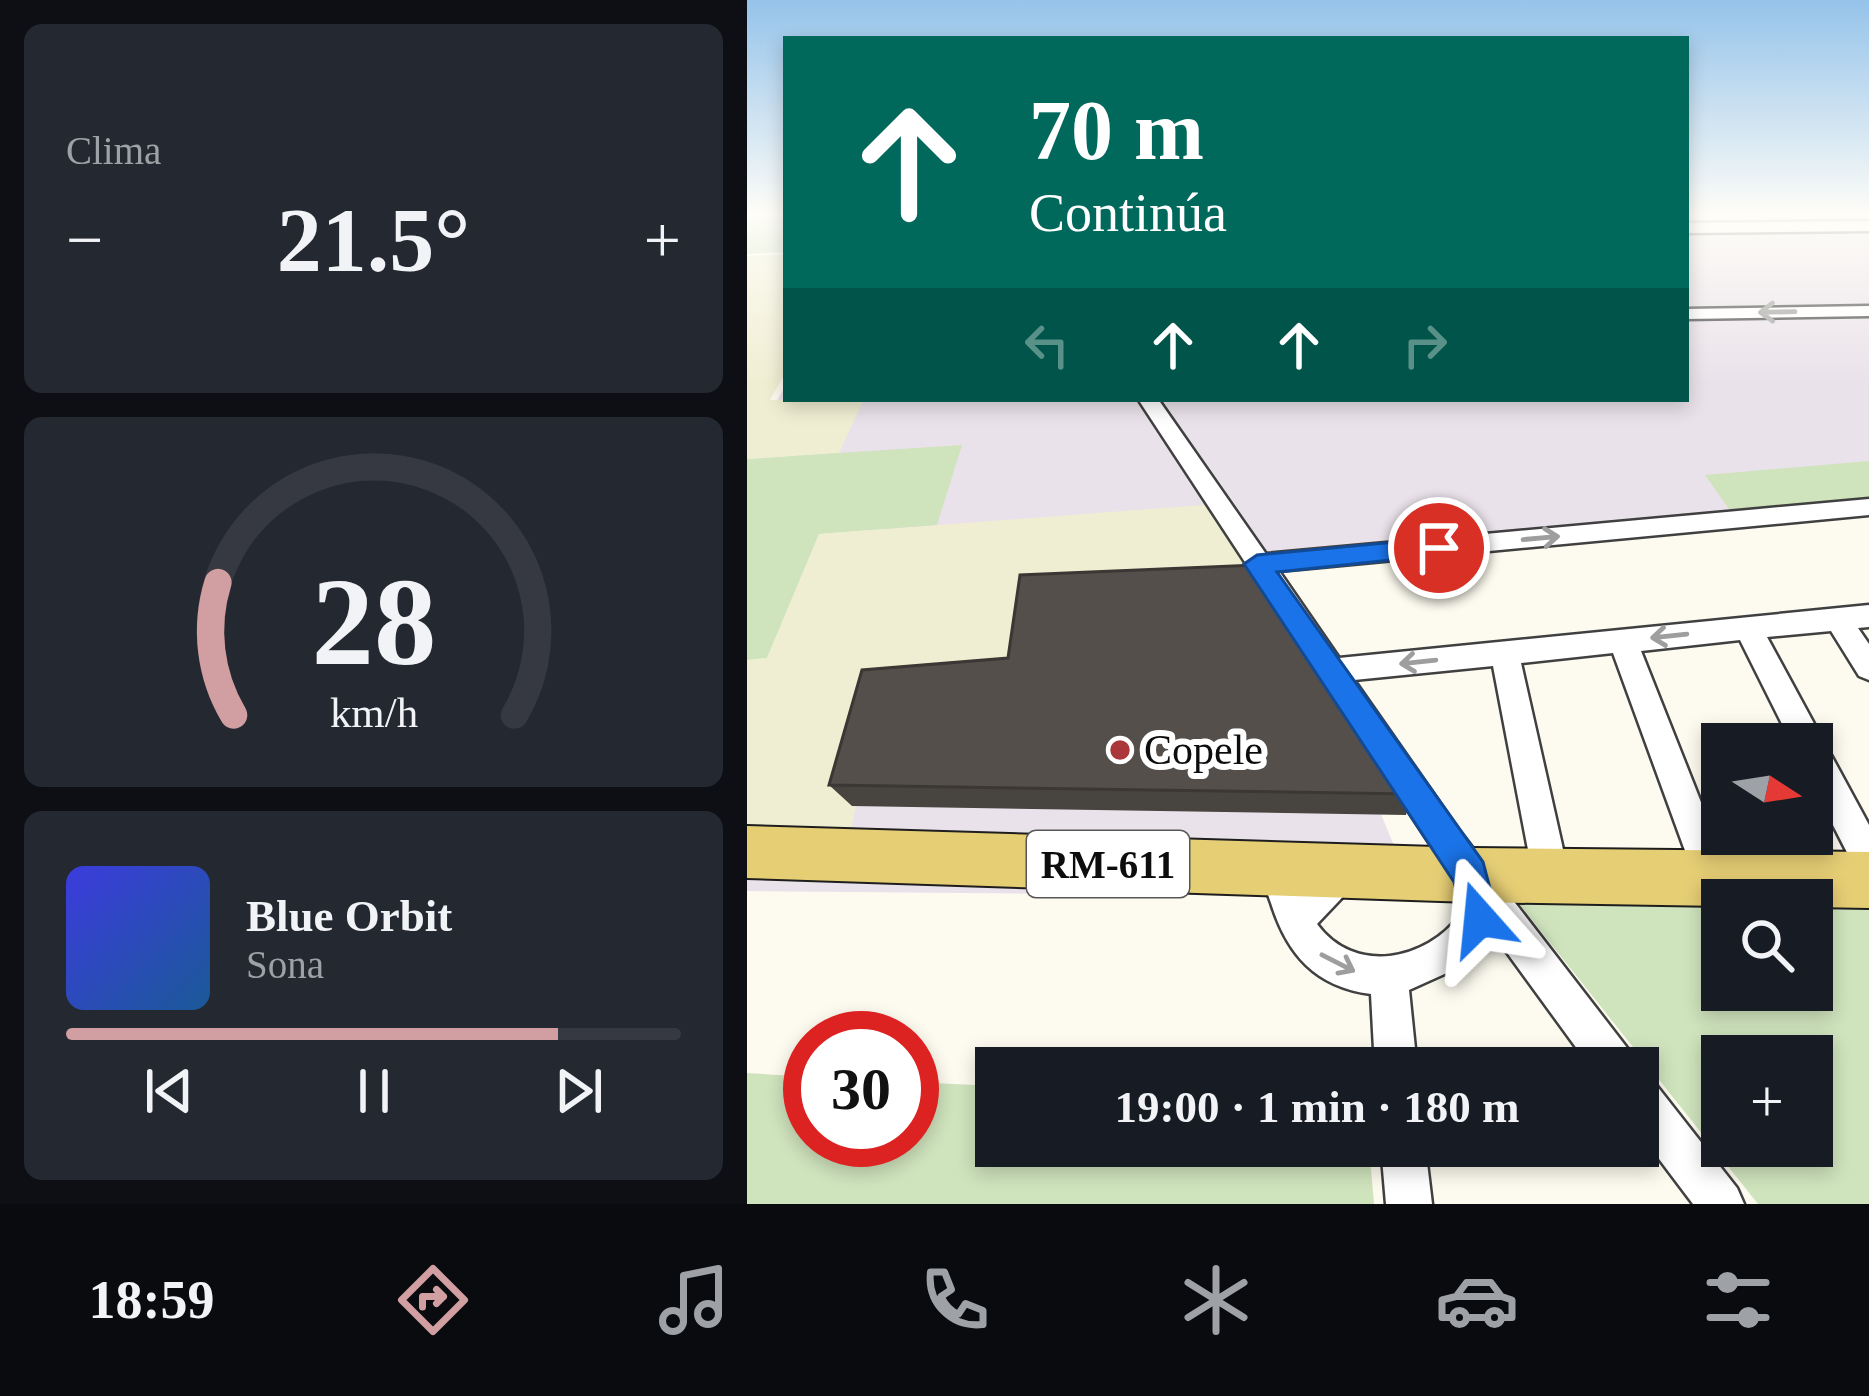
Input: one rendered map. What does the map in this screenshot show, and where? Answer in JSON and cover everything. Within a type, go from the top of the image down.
[{"type":"main road","name":"RM-611","points":[[747,852],[1470,875],[1869,880]]},
{"type":"street","points":[[1689,314],[1869,311]]},
{"type":"street","points":[[1150,402],[1470,875],[1600,1047]]},
{"type":"street","points":[[1257,564],[1869,507]]},
{"type":"street","points":[[1330,671],[1869,616]]},
{"type":"street","points":[[1838,619],[1869,668]]},
{"type":"street","points":[[1747,628],[1797,723]]},
{"type":"street","points":[[1623,641],[1712,878]]},
{"type":"street","points":[[1505,653],[1551,876]]},
{"type":"street","points":[[1833,792],[1869,860]]},
{"type":"street","points":[[1278,869],[1295,921],[1313,950],[1338,967],[1369,977],[1389,977],[1445,957],[1469,938],[1480,919],[1470,875]]},
{"type":"street","points":[[1295,921],[1344,871]]},
{"type":"street","points":[[1469,938],[1518,942]]},
{"type":"street","points":[[1389,977],[1394,1047]]},
{"type":"street","points":[[1659,1123],[1721,1204]]},
{"type":"street","points":[[1405,1167],[1409,1204]]},
{"type":"shaded area","points":[[747,270],[783,270],[783,377],[770,400],[863,402],[839,453],[747,459]]},
{"type":"shaded area","points":[[1689,270],[1869,270],[1869,516],[1278,562],[1415,897],[747,891],[747,814],[913,471],[747,452],[783,390],[783,402],[1689,402]]},
{"type":"shaded area","points":[[1217,504],[1274,589],[1020,682],[881,694],[845,855],[747,852],[747,660],[767,658],[819,534]]},
{"type":"green space","points":[[962,445],[937,525],[819,534],[767,658],[747,660],[747,459]]},
{"type":"green space","points":[[1869,461],[1869,501],[1731,512],[1705,475]]},
{"type":"green space","points":[[1701,899],[1701,1011],[1833,1011],[1833,899],[1869,899],[1869,1204],[1758,1204],[1729,1167],[1833,1167],[1833,1035],[1701,1035],[1701,1132],[1659,1080],[1659,1047],[1633,1047],[1516,900]]},
{"type":"green space","points":[[747,1073],[783,1075],[783,1167],[939,1167],[939,1083],[975,1085],[975,1167],[1371,1167],[1374,1204],[747,1204]]},
{"type":"building","name":"Copele","points":[[1256,565],[1411,794],[829,785],[862,670],[1008,658],[1020,575]]},
{"type":"place","name":"Copele","points":[[1120,750]]},
{"type":"route","points":[[1439,548],[1257,564],[1470,875],[1480,919]]}]
